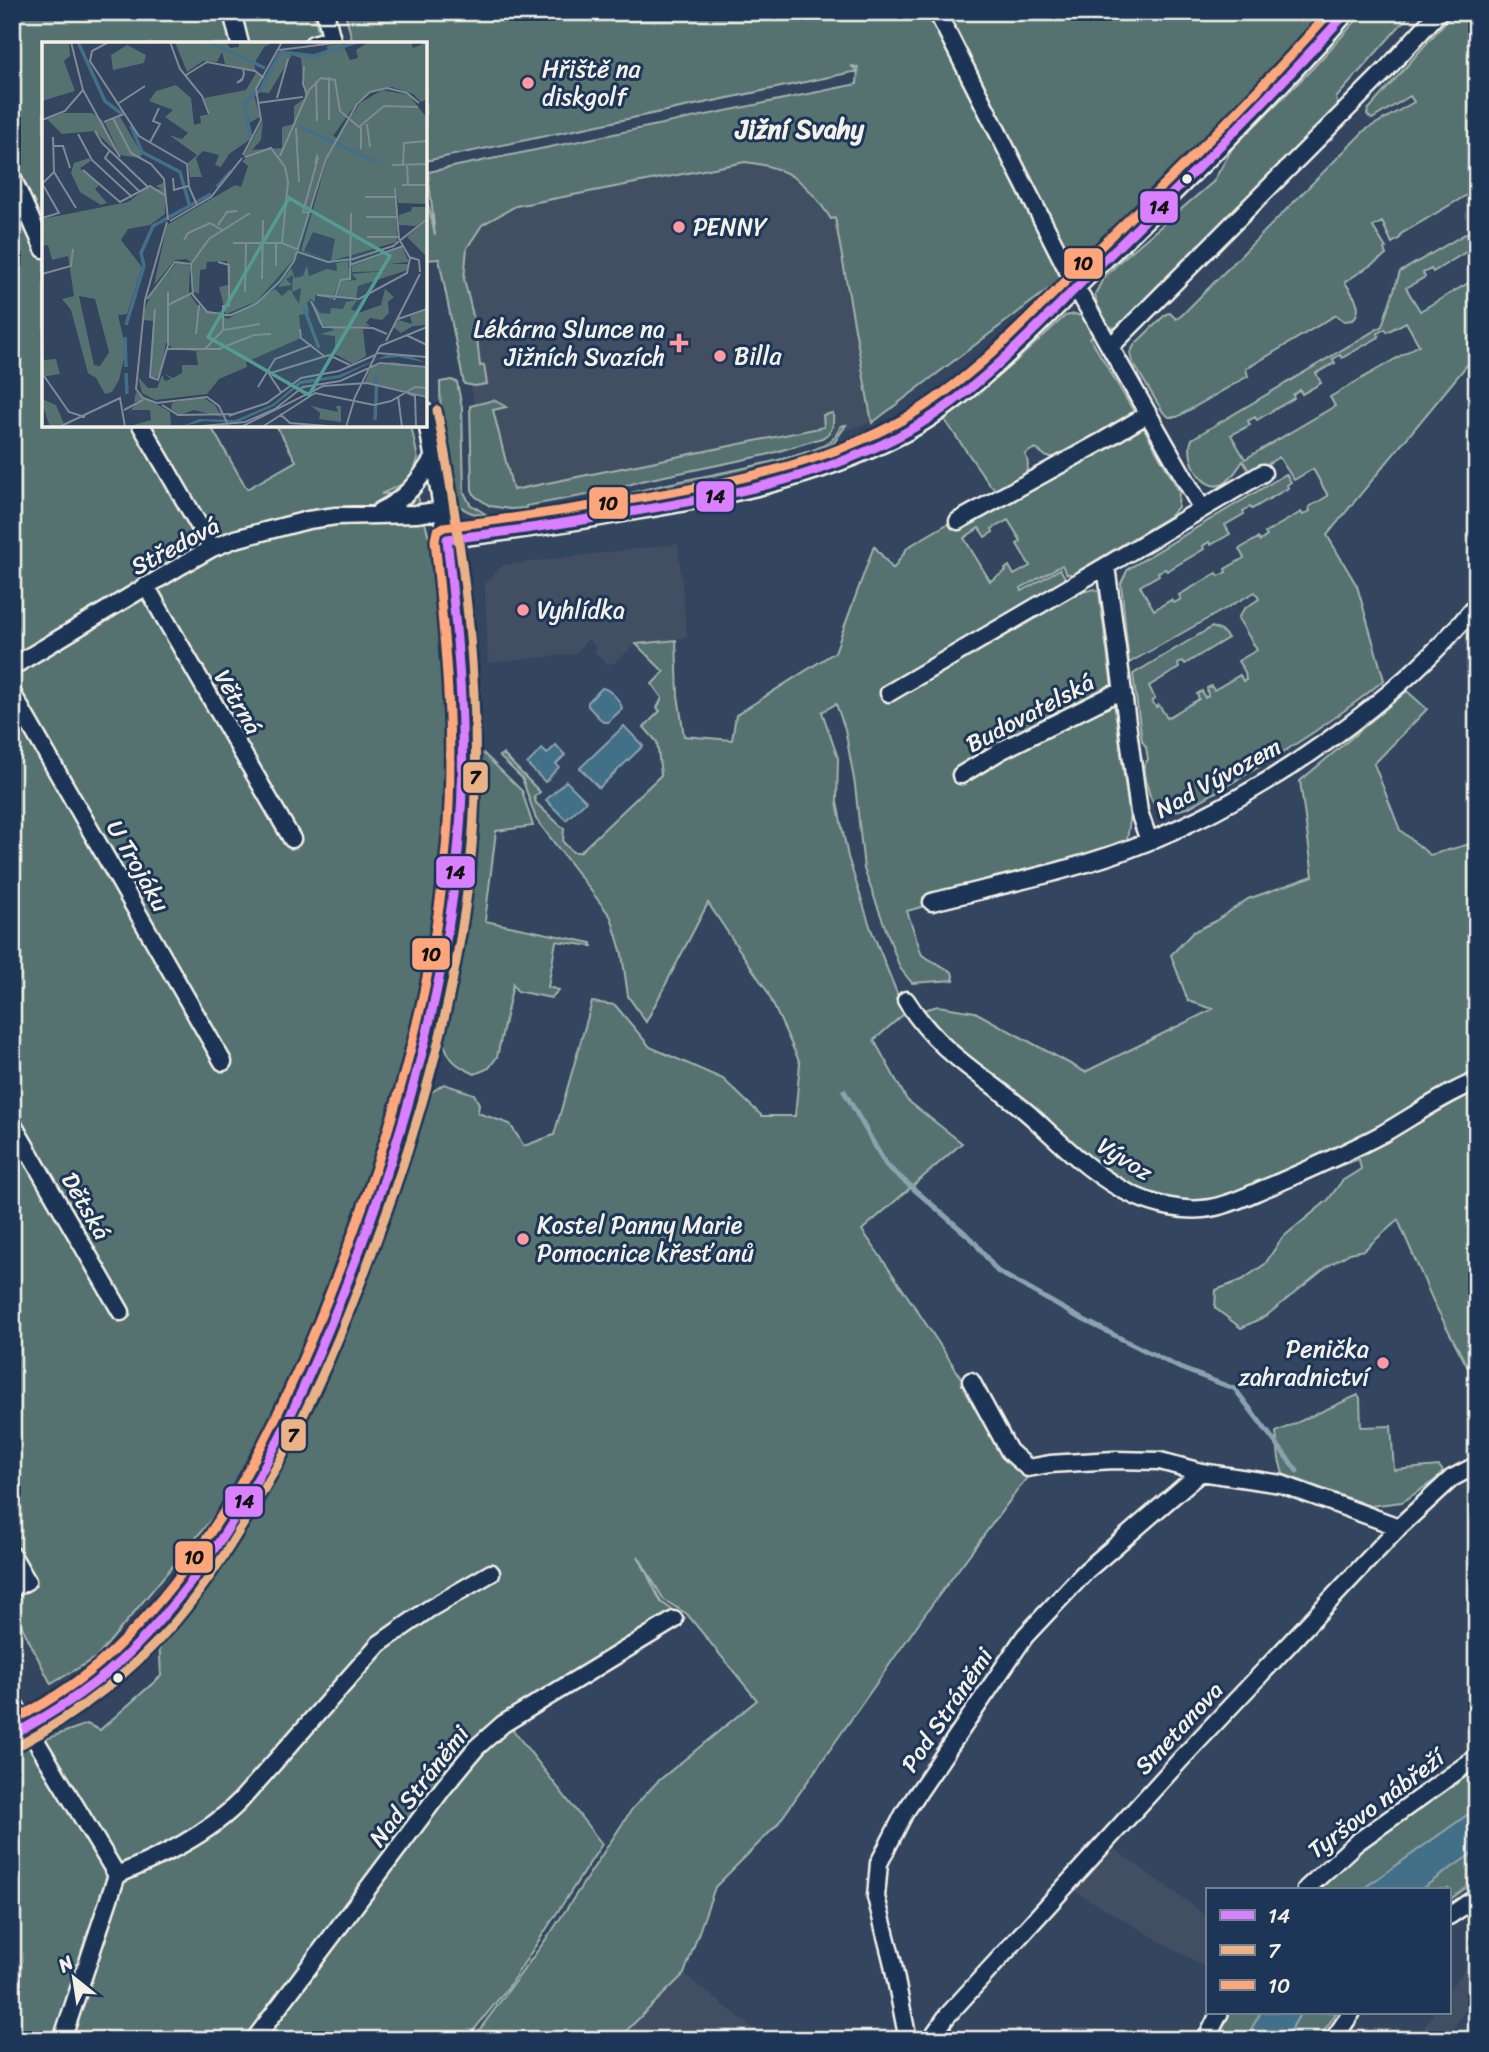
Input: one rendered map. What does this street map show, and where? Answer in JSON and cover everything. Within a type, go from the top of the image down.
[{"type":"street","points":[[232,12],[240,42]]},
{"type":"street","points":[[325,12],[332,41]]},
{"type":"street","points":[[937,12],[1076,288],[1202,509]]},
{"type":"street","points":[[447,539],[576,521],[780,482],[851,458],[911,429],[973,386],[1076,288],[1242,124],[1347,12]]},
{"type":"street","points":[[1110,347],[1385,71],[1439,12]]},
{"type":"street","points":[[12,177],[42,244]]},
{"type":"street","points":[[958,521],[1148,414]]},
{"type":"street","points":[[12,1735],[56,1712],[113,1668],[145,1637],[204,1565],[268,1457],[308,1381],[386,1181],[418,1069],[440,975],[452,909],[463,786],[460,667],[447,539],[427,422]]},
{"type":"street","points":[[142,427],[212,548]]},
{"type":"street","name":"Středová","points":[[377,513],[410,492],[434,457]]},
{"type":"street","points":[[889,693],[1264,473]]},
{"type":"street","name":"Středová","points":[[12,667],[212,548],[235,539],[308,520],[443,510]]},
{"type":"street","name":"Budovatelská","points":[[1106,566],[1139,812],[1149,841]]},
{"type":"street","name":"Větrná","points":[[146,586],[292,839]]},
{"type":"street","name":"Nad Vývozem","points":[[932,902],[1024,881],[1149,841],[1206,815],[1325,743],[1376,704],[1477,604]]},
{"type":"street","name":"U Trojáku","points":[[12,693],[223,1062]]},
{"type":"street","name":"Budovatelská","points":[[961,775],[1002,750],[1112,695],[1122,693]]},
{"type":"street","name":"Vývoz","points":[[906,1000],[921,1024],[944,1049],[1019,1105],[1077,1157],[1119,1188],[1157,1203],[1182,1209],[1202,1209],[1231,1203],[1383,1133],[1450,1092],[1477,1081]]},
{"type":"street","name":"Dětská","points":[[12,1123],[121,1312]]},
{"type":"street","points":[[971,1381],[1009,1451],[1028,1468],[1102,1461],[1160,1461],[1200,1472],[1281,1484],[1399,1527]]},
{"type":"street","name":"Smetanova","points":[[930,2040],[947,2016],[1083,1866],[1399,1527],[1452,1478],[1477,1465]]},
{"type":"street","name":"Pod Stráněmi","points":[[908,2040],[876,1897],[879,1863],[891,1836],[1025,1636],[1086,1571],[1200,1472]]},
{"type":"street","points":[[12,1555],[27,1581],[12,1590]]},
{"type":"street","points":[[62,2040],[117,1875],[150,1861],[219,1821],[241,1800],[379,1644],[429,1609],[491,1573]]},
{"type":"street","name":"Nad Stráněmi","points":[[254,2040],[444,1787],[486,1737],[674,1620]]},
{"type":"street","points":[[12,1701],[117,1875]]},
{"type":"street","name":"Tyršovo nábřeží","points":[[1307,1888],[1356,1843],[1477,1757]]},
{"type":"street","points":[[1450,1915],[1477,1898]]},
{"type":"street","points":[[1206,2040],[1219,2014]]},
{"type":"street","points":[[1333,2040],[1351,2014]]},
{"type":"shaded area","points":[[850,122],[873,421],[814,442],[504,501],[486,467],[437,205]]},
{"type":"shaded area","points":[[678,544],[687,637],[636,644],[614,663],[607,664],[594,651],[596,648],[588,639],[574,654],[488,663],[485,584],[503,565]]},
{"type":"shaded area","points":[[602,688],[615,696],[622,709],[608,722],[603,722],[588,706],[588,702]]},
{"type":"shaded area","points":[[624,726],[643,746],[599,788],[580,768]]},
{"type":"shaded area","points":[[556,745],[565,755],[556,764],[559,767],[545,782],[527,764],[542,749],[547,754]]},
{"type":"shaded area","points":[[566,781],[586,801],[566,820],[546,800]]},
{"type":"shaded area","points":[[1477,1808],[1477,1850],[1422,1888],[1364,1888]]},
{"type":"shaded area","points":[[1113,1848],[1206,1915],[1206,1967],[1076,1892]]},
{"type":"shaded area","points":[[1477,1954],[1477,1994],[1445,2040],[1416,2040],[1433,2014],[1450,2014],[1450,1989]]},
{"type":"shaded area","points":[[684,1974],[768,2040],[617,2040]]},
{"type":"shaded area","points":[[1260,2014],[1300,2014],[1285,2040],[1245,2040]]},
{"type":"green space","points":[[12,12],[313,12],[321,42],[42,42],[42,427],[218,427],[213,430],[247,489],[296,461],[277,427],[411,427],[418,459],[412,480],[381,494],[417,493],[438,571],[447,650],[449,747],[437,919],[419,1012],[376,1155],[311,1338],[239,1486],[97,1657],[51,1684],[12,1607]]},
{"type":"green space","points":[[345,12],[838,12],[838,21],[840,12],[1328,12],[1079,266],[872,423],[835,218],[831,219],[814,195],[786,172],[745,162],[516,206],[482,225],[467,248],[464,279],[476,328],[480,366],[484,365],[487,384],[464,384],[439,259],[427,260],[427,200],[435,235],[428,172],[857,84],[858,71],[427,161],[427,42],[352,42]]},
{"type":"green space","points":[[1364,12],[1412,12],[1336,98],[1339,109],[1124,326],[1113,328],[1108,325],[1098,312],[1095,294],[1103,279],[1120,261],[1213,182],[1233,147],[1310,71]]},
{"type":"green space","points":[[1454,12],[1477,12],[1477,189],[1401,234],[1400,238],[1392,243],[1382,222],[1373,227],[1386,248],[1386,255],[1345,282],[1358,305],[1353,320],[1344,321],[1336,315],[1246,369],[1248,376],[1177,417],[1169,417],[1163,412],[1132,361],[1130,353],[1135,344],[1166,314],[1170,313],[1176,319],[1181,316],[1365,130],[1414,102],[1410,96],[1372,119],[1367,115],[1368,110]]},
{"type":"green space","points":[[1477,227],[1477,244],[1468,247],[1469,250],[1433,272],[1431,269],[1423,273],[1425,277],[1406,288],[1420,311],[1477,278],[1477,356],[1327,535],[1357,586],[1384,680],[1314,732],[1215,793],[1176,811],[1159,808],[1153,803],[1148,787],[1144,766],[1148,759],[1142,741],[1133,674],[1212,627],[1222,631],[1228,638],[1185,664],[1183,661],[1178,664],[1179,668],[1149,686],[1155,699],[1152,701],[1156,707],[1159,705],[1167,718],[1199,699],[1197,694],[1202,691],[1205,698],[1208,696],[1207,688],[1211,686],[1214,690],[1240,675],[1243,681],[1246,680],[1245,672],[1238,661],[1257,650],[1238,618],[1244,609],[1259,599],[1255,592],[1129,663],[1121,583],[1128,569],[1286,474],[1291,482],[1287,485],[1288,488],[1252,509],[1250,507],[1243,511],[1244,514],[1225,525],[1230,534],[1211,545],[1209,542],[1203,546],[1204,549],[1167,571],[1165,569],[1158,572],[1159,575],[1140,586],[1154,610],[1171,600],[1174,603],[1181,599],[1179,595],[1217,573],[1219,576],[1226,572],[1225,569],[1244,558],[1239,549],[1258,538],[1260,541],[1267,536],[1265,533],[1301,512],[1303,515],[1310,511],[1309,507],[1328,496],[1313,469],[1294,480],[1279,457],[1251,474],[1243,461],[1225,483],[1217,486],[1209,484],[1197,473],[1193,464],[1190,447],[1192,439],[1382,326],[1400,272]],"holes":[[[1406,322],[1419,345],[1330,397],[1335,406],[1245,459],[1231,435],[1250,425],[1248,421],[1255,417],[1257,420],[1294,398],[1293,395],[1300,390],[1302,394],[1321,383],[1316,373],[1335,363],[1333,359],[1340,355],[1342,358],[1379,337],[1378,333],[1385,329],[1387,332]]]},
{"type":"green space","points":[[1075,314],[1083,317],[1094,335],[1090,338],[1136,415],[1060,457],[1047,457],[1035,448],[1025,454],[1028,467],[1022,478],[1011,486],[997,490],[990,485],[944,419],[1014,363],[1065,316]]},
{"type":"green space","points":[[440,382],[457,382],[462,408],[464,492],[470,504],[487,515],[464,509],[454,498],[450,488],[442,442]]},
{"type":"green space","points":[[494,400],[506,407],[493,410],[513,490],[824,427],[823,415],[833,413],[833,421],[831,431],[826,436],[766,455],[641,481],[609,491],[510,509],[490,506],[475,496],[472,490],[470,406]]},
{"type":"green space","points":[[1141,423],[1179,491],[1178,507],[1170,516],[1073,574],[1067,574],[1062,565],[1021,588],[1022,591],[1060,569],[1075,594],[1095,589],[1099,592],[1130,820],[1127,840],[1120,852],[907,911],[922,955],[952,972],[954,980],[912,983],[900,968],[864,869],[855,785],[845,729],[836,704],[822,712],[838,758],[837,802],[848,857],[871,929],[905,1013],[874,1040],[907,1100],[962,1143],[862,1230],[959,1374],[1017,1471],[1034,1468],[925,1614],[777,1825],[715,1887],[684,1974],[617,2040],[472,2040],[552,1931],[632,1809],[657,1782],[757,1700],[687,1614],[664,1600],[638,1556],[661,1602],[685,1618],[509,1725],[602,1844],[509,1986],[466,2040],[12,2040],[12,1751],[87,1724],[100,1730],[161,1676],[159,1638],[243,1529],[304,1416],[354,1301],[422,1104],[432,1092],[444,1084],[474,1094],[479,1104],[478,1113],[510,1124],[524,1146],[554,1135],[592,1002],[615,1005],[650,1047],[723,1079],[762,1116],[795,1116],[800,1063],[767,991],[708,903],[646,1022],[628,996],[622,954],[611,917],[536,819],[522,778],[499,756],[503,754],[540,792],[534,797],[536,803],[564,829],[563,842],[573,852],[580,852],[661,775],[657,742],[644,727],[660,711],[657,708],[662,698],[652,684],[664,672],[636,644],[676,640],[678,695],[684,736],[732,740],[736,715],[835,652],[874,546],[893,569],[908,547],[949,523],[956,526]],"holes":[[[1008,520],[1021,541],[1017,544],[1030,566],[1014,575],[1009,566],[990,581],[964,538],[979,528],[985,537],[993,532],[992,529]]]},
{"type":"green space","points":[[846,425],[834,443],[814,453],[770,466],[617,497],[805,452],[828,443],[836,436],[841,426]]},
{"type":"green space","points":[[1407,691],[1427,709],[1374,764],[1400,830],[1430,855],[1477,842],[1477,1385],[1434,1303],[1398,1220],[1364,1250],[1350,1253],[1328,1266],[1266,1316],[1241,1328],[1215,1308],[1216,1290],[1242,1280],[1265,1264],[1282,1238],[1328,1200],[1342,1181],[1361,1169],[1359,1159],[1322,1172],[1322,1158],[1223,1200],[1184,1202],[1137,1190],[1074,1145],[1023,1099],[949,1042],[923,1010],[938,1006],[975,1012],[1085,1072],[1213,1009],[1188,1001],[1171,955],[1193,932],[1214,922],[1248,899],[1313,876],[1300,781]]},
{"type":"green space","points":[[483,753],[522,791],[533,826],[496,831],[485,921],[592,943],[592,946],[556,941],[548,987],[559,990],[551,998],[517,991],[513,984],[497,1057],[489,1068],[475,1074],[453,1060],[442,1037],[467,896],[478,757]]},
{"type":"green space","points":[[1358,1395],[1361,1427],[1391,1426],[1394,1470],[1439,1466],[1443,1471],[1437,1479],[1402,1502],[1370,1506],[1283,1474],[1276,1432]]},
{"type":"green space","points":[[1477,1768],[1477,1808],[1364,1888],[1319,1888],[1357,1854]]},
{"type":"green space","points":[[1477,1850],[1477,1880],[1450,1899],[1450,1888],[1422,1888]]},
{"type":"green space","points":[[1228,2014],[1260,2014],[1245,2040],[1215,2040]]},
{"type":"green space","points":[[1300,2014],[1336,2014],[1318,2040],[1285,2040]]},
{"type":"waterway","points":[[844,1091],[886,1165],[973,1240],[997,1271],[1078,1317],[1180,1368],[1235,1389],[1297,1471]]},
{"type":"transit line","name":"10","points":[[12,1721],[42,1704],[99,1664],[161,1600],[194,1557],[252,1464],[277,1415],[321,1315],[360,1213],[395,1108],[409,1055],[433,947],[441,892],[447,837],[450,763],[445,651],[435,540],[437,531],[444,527],[542,514],[737,479],[831,452],[891,426],[944,392],[993,352],[1209,140],[1330,12]]},
{"type":"transit line","name":"14","points":[[447,539],[612,515],[769,484],[866,452],[925,421],[976,384],[1023,341],[1221,145],[1347,12]]},
{"type":"transit line","name":"7","points":[[18,1746],[102,1692],[140,1659],[175,1622],[221,1559],[262,1493],[298,1427],[329,1360],[370,1257],[414,1130],[440,1037],[460,942],[472,846],[475,791],[469,627],[456,518],[437,410]]},
{"type":"transit line","name":"14","points":[[12,1735],[75,1697],[119,1663],[169,1610],[202,1567],[260,1474],[286,1425],[309,1376],[370,1222],[420,1061],[433,1007],[453,896],[462,802],[462,727],[447,539]]},
{"type":"place","name":"Hřiště na diskgolf","points":[[528,83]]},
{"type":"place","name":"PENNY","points":[[679,227]]},
{"type":"place","name":"Lékárna Slunce na Jižních Svazích","points":[[679,343]]},
{"type":"place","name":"Billa","points":[[720,356]]},
{"type":"place","name":"Vyhlídka","points":[[523,610]]},
{"type":"place","name":"Kostel Panny Marie Pomocnice křesťanů","points":[[523,1239]]},
{"type":"place","name":"Penička zahradnictví","points":[[1383,1363]]},
{"type":"district","name":"Jižní Svahy","points":[[800,129]]}]
